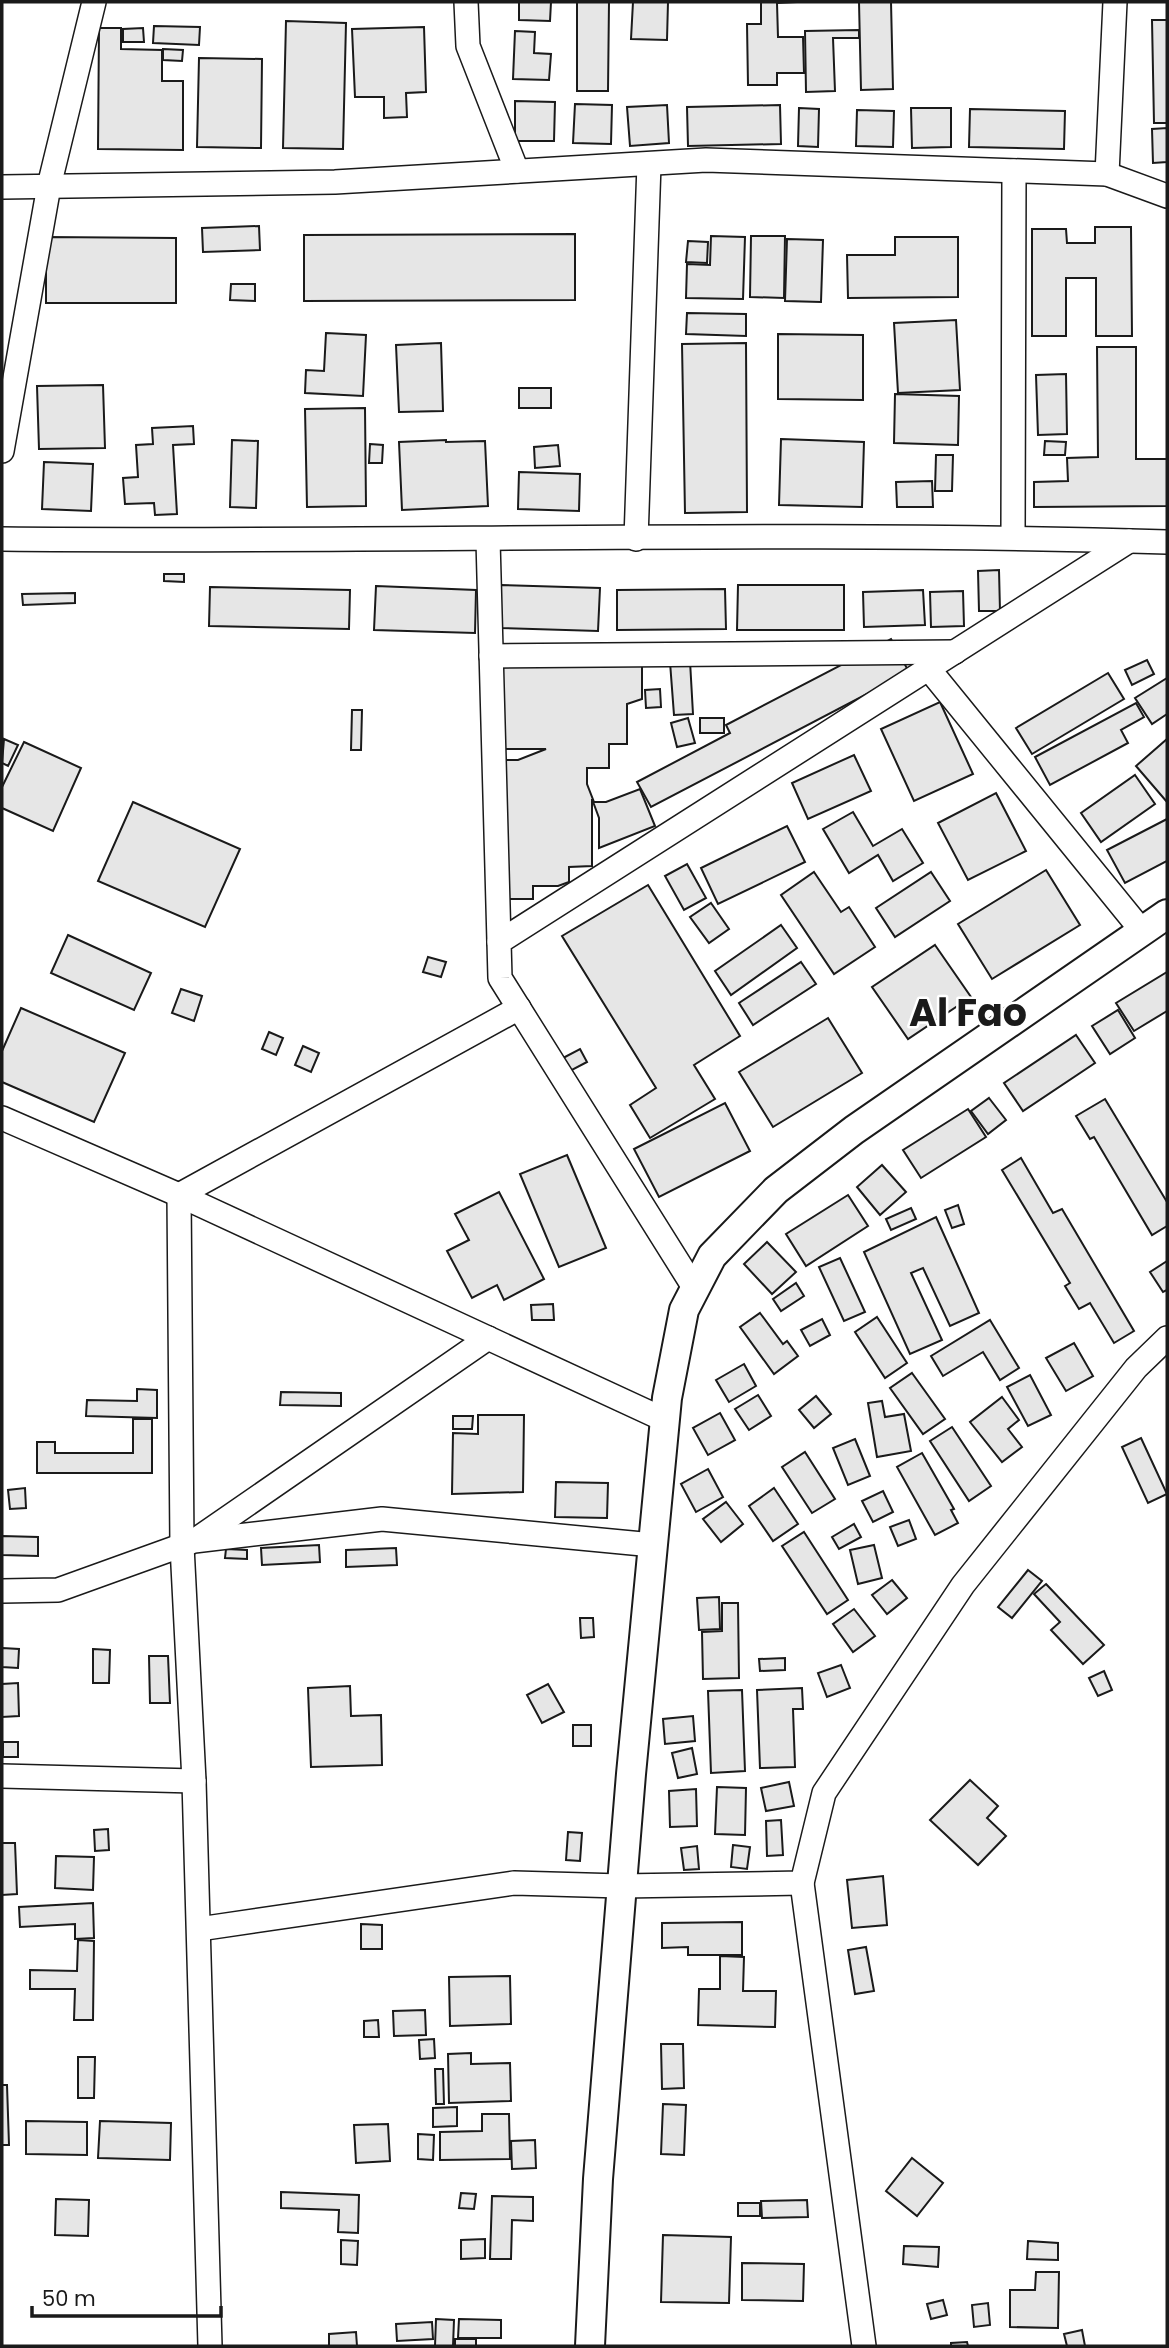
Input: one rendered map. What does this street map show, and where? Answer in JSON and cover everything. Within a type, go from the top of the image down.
[{"type":"street","points":[[2,451],[49,186],[94,2]]},
{"type":"street","points":[[466,2],[468,46],[517,171]]},
{"type":"street","points":[[1107,174],[1115,2]]},
{"type":"street","points":[[2,187],[335,182],[706,160],[1107,174],[1167,196]]},
{"type":"street","points":[[636,539],[649,164]]},
{"type":"street","points":[[1013,537],[1014,171]]},
{"type":"street","points":[[2,539],[1013,537],[1167,542]]},
{"type":"street","points":[[488,540],[500,978],[695,1289]]},
{"type":"street","points":[[499,942],[1129,541]]},
{"type":"street","points":[[491,656],[955,652]]},
{"type":"street","points":[[928,668],[1142,931]]},
{"type":"street","points":[[590,2346],[598,2179],[621,1886],[668,1387],[684,1310],[712,1256],[776,1190],[862,1124],[1167,914]]},
{"type":"street","points":[[179,1195],[519,1008]]},
{"type":"street","points":[[2,1118],[179,1195],[665,1420]]},
{"type":"street","points":[[179,1195],[211,2346]]},
{"type":"street","points":[[188,1544],[488,1338]]},
{"type":"street","points":[[864,2346],[802,1882],[824,1793],[962,1585],[1131,1375],[1167,1338]]},
{"type":"street","points":[[2,1591],[58,1590],[188,1544],[382,1519],[653,1545]]},
{"type":"street","points":[[2,1776],[194,1782]]},
{"type":"street","points":[[199,1929],[514,1882],[621,1886],[802,1882]]},
{"type":"building","points":[[519,2],[551,2],[550,21],[519,20]]},
{"type":"building","points":[[577,2],[609,2],[608,91],[577,91]]},
{"type":"building","points":[[633,2],[668,2],[667,40],[631,39]]},
{"type":"building","points":[[761,2],[797,2],[777,3],[778,37],[803,37],[804,73],[777,73],[777,85],[748,85],[747,24],[761,24]]},
{"type":"building","points":[[859,2],[891,2],[893,89],[861,90]]},
{"type":"building","points":[[1152,20],[1167,20],[1167,123],[1154,123]]},
{"type":"building","points":[[286,21],[346,23],[343,149],[283,148]]},
{"type":"building","points":[[154,26],[200,27],[199,45],[153,43]]},
{"type":"building","points":[[424,27],[426,92],[406,93],[407,117],[384,118],[384,97],[355,97],[352,29]]},
{"type":"building","points":[[99,28],[121,28],[121,49],[162,50],[162,81],[183,81],[183,150],[98,149]]},
{"type":"building","points":[[143,28],[144,42],[123,42],[123,29]]},
{"type":"building","points":[[859,30],[859,38],[833,38],[835,91],[806,92],[805,31]]},
{"type":"building","points":[[515,31],[535,32],[534,53],[551,54],[549,80],[513,79]]},
{"type":"building","points":[[163,49],[183,50],[182,61],[163,60]]},
{"type":"building","points":[[199,58],[262,59],[261,148],[197,147]]},
{"type":"building","points":[[515,101],[555,102],[554,141],[515,141]]},
{"type":"building","points":[[575,104],[612,105],[611,144],[573,143]]},
{"type":"building","points":[[667,105],[669,143],[630,146],[627,107]]},
{"type":"building","points":[[780,105],[781,144],[688,146],[687,107]]},
{"type":"building","points":[[799,108],[819,109],[818,147],[798,146]]},
{"type":"building","points":[[911,108],[951,108],[951,147],[912,148]]},
{"type":"building","points":[[970,109],[1065,111],[1064,149],[969,147]]},
{"type":"building","points":[[857,110],[894,111],[893,147],[856,146]]},
{"type":"building","points":[[1167,128],[1167,162],[1153,163],[1152,129]]},
{"type":"building","points":[[259,226],[260,250],[203,252],[202,228]]},
{"type":"building","points":[[1095,227],[1131,227],[1132,336],[1096,336],[1096,278],[1066,278],[1066,336],[1032,336],[1032,229],[1066,229],[1067,243],[1095,243]]},
{"type":"building","points":[[575,234],[575,300],[304,301],[304,235]]},
{"type":"building","points":[[711,236],[745,237],[743,299],[686,298],[687,264],[710,265]]},
{"type":"building","points":[[751,236],[785,236],[784,298],[750,297]]},
{"type":"building","points":[[46,237],[176,238],[176,303],[46,303]]},
{"type":"building","points":[[895,237],[958,237],[958,297],[848,298],[847,255],[895,255]]},
{"type":"building","points":[[787,239],[823,240],[821,302],[785,301]]},
{"type":"building","points":[[688,241],[708,242],[707,263],[686,262]]},
{"type":"building","points":[[231,284],[255,284],[255,301],[230,300]]},
{"type":"building","points":[[687,313],[746,314],[746,336],[686,334]]},
{"type":"building","points":[[956,320],[960,390],[898,393],[894,323]]},
{"type":"building","points":[[326,333],[366,335],[363,396],[305,393],[306,370],[324,371]]},
{"type":"building","points":[[778,334],[863,335],[863,400],[778,399]]},
{"type":"building","points":[[441,343],[443,411],[399,412],[396,345]]},
{"type":"building","points":[[746,343],[747,512],[685,513],[682,344]]},
{"type":"building","points":[[1097,347],[1136,347],[1136,459],[1167,459],[1167,506],[1034,507],[1034,482],[1068,481],[1067,458],[1098,457]]},
{"type":"building","points":[[1066,374],[1067,434],[1038,435],[1036,375]]},
{"type":"building","points":[[103,385],[105,448],[39,449],[37,386]]},
{"type":"building","points":[[519,388],[551,388],[551,408],[519,408]]},
{"type":"building","points":[[895,394],[959,396],[958,445],[894,443]]},
{"type":"building","points":[[365,408],[366,506],[307,507],[305,409]]},
{"type":"building","points":[[193,426],[194,444],[173,445],[177,514],[155,515],[154,503],[125,504],[123,478],[138,477],[136,445],[153,444],[152,428]]},
{"type":"building","points":[[781,439],[864,442],[862,507],[779,505]]},
{"type":"building","points":[[232,440],[258,441],[256,508],[230,507]]},
{"type":"building","points":[[485,441],[488,506],[402,510],[399,442]]},
{"type":"building","points":[[1045,441],[1066,442],[1065,455],[1044,455]]},
{"type":"building","points":[[370,444],[383,445],[382,463],[369,463]]},
{"type":"building","points":[[558,445],[560,466],[535,468],[534,447]]},
{"type":"building","points":[[936,455],[953,455],[952,491],[935,491]]},
{"type":"building","points":[[44,462],[93,464],[91,511],[42,509]]},
{"type":"building","points":[[519,472],[580,474],[579,511],[518,509]]},
{"type":"building","points":[[932,481],[933,507],[897,507],[896,482]]},
{"type":"building","points":[[999,570],[1000,611],[979,611],[978,571]]},
{"type":"building","points":[[164,574],[184,574],[184,582],[164,581]]},
{"type":"building","points":[[501,585],[600,588],[598,631],[499,628]]},
{"type":"building","points":[[738,585],[844,585],[844,630],[737,630]]},
{"type":"building","points":[[376,586],[476,590],[475,633],[374,630]]},
{"type":"building","points":[[210,587],[350,590],[349,629],[209,626]]},
{"type":"building","points":[[725,589],[726,629],[617,630],[617,590]]},
{"type":"building","points":[[923,590],[925,625],[864,627],[863,592]]},
{"type":"building","points":[[963,591],[964,626],[931,627],[930,592]]},
{"type":"building","points":[[75,593],[75,603],[23,605],[22,594]]},
{"type":"building","points":[[891,639],[909,672],[651,807],[637,782],[730,733],[726,725]]},
{"type":"building","points":[[642,659],[642,699],[627,704],[627,744],[609,744],[609,768],[587,768],[587,784],[594,802],[606,802],[640,789],[655,826],[599,848],[599,818],[592,799],[592,866],[569,867],[569,882],[558,886],[533,886],[533,899],[505,899],[503,760],[518,760],[546,749],[499,749],[499,660]]},
{"type":"building","points":[[1147,660],[1154,674],[1132,685],[1125,670]]},
{"type":"building","points":[[690,661],[693,714],[674,715],[670,662]]},
{"type":"building","points":[[1108,673],[1124,699],[1032,754],[1016,728]]},
{"type":"building","points":[[1167,678],[1167,714],[1152,724],[1135,698]]},
{"type":"building","points":[[660,689],[661,707],[646,708],[645,690]]},
{"type":"building","points":[[940,702],[973,774],[914,801],[881,729]]},
{"type":"building","points":[[1136,703],[1144,717],[1121,730],[1128,743],[1050,785],[1035,757]]},
{"type":"building","points":[[352,710],[362,710],[361,750],[351,750]]},
{"type":"building","points":[[688,718],[695,743],[677,747],[671,723]]},
{"type":"building","points":[[700,718],[724,718],[724,733],[700,733]]},
{"type":"building","points":[[4,739],[18,745],[8,766],[2,763]]},
{"type":"building","points":[[1167,739],[1167,802],[1136,766]]},
{"type":"building","points":[[24,742],[81,768],[53,831],[2,808],[2,787]]},
{"type":"building","points":[[854,755],[871,791],[808,819],[792,783]]},
{"type":"building","points":[[1135,775],[1155,804],[1101,842],[1081,813]]},
{"type":"building","points":[[996,793],[1026,851],[968,880],[938,823]]},
{"type":"building","points":[[133,802],[240,849],[205,927],[98,881]]},
{"type":"building","points":[[853,812],[873,846],[902,829],[923,863],[893,881],[878,855],[849,873],[823,829]]},
{"type":"building","points":[[1167,819],[1167,861],[1125,883],[1107,850]]},
{"type":"building","points":[[787,826],[805,862],[718,904],[701,868]]},
{"type":"building","points":[[687,864],[706,898],[684,910],[665,876]]},
{"type":"building","points":[[1046,870],[1080,925],[992,979],[958,924]]},
{"type":"building","points":[[814,872],[841,912],[849,907],[875,947],[834,974],[781,895]]},
{"type":"building","points":[[931,872],[950,901],[895,937],[876,908]]},
{"type":"building","points":[[648,885],[740,1036],[694,1065],[715,1099],[650,1138],[630,1105],[656,1088],[562,936]]},
{"type":"building","points":[[711,903],[729,929],[709,943],[690,917]]},
{"type":"building","points":[[781,925],[797,948],[731,995],[715,971]]},
{"type":"building","points":[[68,935],[151,973],[134,1010],[51,973]]},
{"type":"building","points":[[935,945],[971,997],[908,1039],[872,987]]},
{"type":"building","points":[[428,957],[446,962],[441,977],[423,972]]},
{"type":"building","points":[[801,962],[816,984],[753,1025],[739,1003]]},
{"type":"building","points":[[1167,972],[1167,1011],[1134,1031],[1116,1003]]},
{"type":"building","points":[[181,989],[202,996],[194,1021],[172,1013]]},
{"type":"building","points":[[21,1008],[125,1053],[94,1122],[2,1082],[2,1051]]},
{"type":"building","points":[[1118,1010],[1135,1038],[1110,1054],[1092,1026]]},
{"type":"building","points":[[828,1018],[862,1073],[773,1127],[739,1072]]},
{"type":"building","points":[[269,1032],[283,1038],[276,1055],[262,1049]]},
{"type":"building","points":[[1076,1035],[1095,1063],[1023,1111],[1004,1083]]},
{"type":"building","points":[[303,1046],[319,1053],[311,1072],[295,1065]]},
{"type":"building","points":[[580,1049],[587,1062],[570,1071],[563,1058]]},
{"type":"building","points":[[989,1098],[1006,1120],[988,1134],[971,1111]]},
{"type":"building","points":[[1105,1099],[1167,1202],[1167,1226],[1152,1235],[1094,1137],[1090,1139],[1076,1116]]},
{"type":"building","points":[[725,1103],[750,1151],[659,1197],[634,1149]]},
{"type":"building","points":[[968,1109],[986,1137],[921,1178],[903,1150]]},
{"type":"building","points":[[567,1155],[606,1248],[559,1267],[520,1174]]},
{"type":"building","points":[[1021,1158],[1053,1213],[1062,1209],[1134,1331],[1114,1343],[1090,1303],[1079,1309],[1065,1286],[1070,1283],[1002,1170]]},
{"type":"building","points":[[882,1165],[906,1192],[880,1215],[857,1187]]},
{"type":"building","points":[[499,1192],[544,1279],[504,1300],[497,1285],[472,1298],[447,1251],[469,1240],[455,1214]]},
{"type":"building","points":[[848,1195],[868,1226],[806,1266],[786,1234]]},
{"type":"building","points":[[958,1205],[964,1224],[952,1228],[945,1210]]},
{"type":"building","points":[[911,1208],[916,1219],[891,1230],[886,1219]]},
{"type":"building","points":[[936,1217],[979,1313],[950,1326],[923,1268],[911,1273],[942,1340],[910,1354],[864,1252]]},
{"type":"building","points":[[767,1242],[796,1272],[772,1294],[744,1264]]},
{"type":"building","points":[[840,1258],[865,1312],[844,1321],[819,1267]]},
{"type":"building","points":[[1167,1261],[1167,1290],[1163,1292],[1150,1272]]},
{"type":"building","points":[[796,1283],[804,1296],[781,1311],[773,1299]]},
{"type":"building","points":[[553,1304],[554,1320],[532,1320],[531,1305]]},
{"type":"building","points":[[760,1313],[783,1344],[787,1341],[798,1356],[774,1374],[740,1327]]},
{"type":"building","points":[[877,1317],[907,1363],[885,1378],[855,1332]]},
{"type":"building","points":[[822,1319],[830,1335],[810,1346],[801,1330]]},
{"type":"building","points":[[990,1320],[1019,1368],[1000,1380],[983,1352],[943,1376],[931,1356]]},
{"type":"building","points":[[1074,1343],[1093,1376],[1066,1391],[1046,1358]]},
{"type":"building","points":[[744,1364],[756,1386],[729,1402],[716,1380]]},
{"type":"building","points":[[912,1373],[945,1419],[923,1434],[890,1388]]},
{"type":"building","points":[[1030,1375],[1051,1415],[1028,1426],[1007,1387]]},
{"type":"building","points":[[137,1389],[157,1390],[157,1418],[86,1416],[87,1400],[137,1401]]},
{"type":"building","points":[[281,1392],[341,1393],[341,1406],[280,1405]]},
{"type":"building","points":[[758,1395],[771,1416],[749,1430],[735,1409]]},
{"type":"building","points":[[816,1396],[831,1414],[814,1428],[799,1410]]},
{"type":"building","points":[[1002,1397],[1019,1420],[1008,1429],[1022,1447],[1002,1462],[970,1422]]},
{"type":"building","points":[[882,1401],[885,1417],[904,1414],[911,1451],[877,1457],[868,1403]]},
{"type":"building","points":[[720,1413],[735,1440],[708,1455],[693,1428]]},
{"type":"building","points":[[478,1415],[524,1415],[523,1492],[452,1494],[453,1433],[478,1434]]},
{"type":"building","points":[[453,1416],[473,1416],[472,1429],[453,1429]]},
{"type":"building","points":[[133,1419],[152,1419],[152,1473],[37,1473],[37,1442],[55,1442],[55,1453],[133,1453]]},
{"type":"building","points":[[952,1427],[991,1486],[969,1501],[930,1441]]},
{"type":"building","points":[[1141,1438],[1167,1494],[1148,1503],[1122,1447]]},
{"type":"building","points":[[855,1439],[870,1476],[848,1485],[833,1448]]},
{"type":"building","points":[[805,1452],[835,1499],[812,1513],[782,1467]]},
{"type":"building","points":[[922,1453],[954,1509],[951,1510],[958,1523],[935,1535],[897,1467]]},
{"type":"building","points":[[708,1469],[723,1497],[696,1512],[681,1484]]},
{"type":"building","points":[[556,1482],[608,1483],[607,1518],[555,1517]]},
{"type":"building","points":[[25,1488],[26,1508],[10,1509],[8,1490]]},
{"type":"building","points":[[774,1488],[798,1524],[773,1541],[749,1506]]},
{"type":"building","points":[[883,1491],[893,1512],[873,1522],[862,1501]]},
{"type":"building","points":[[726,1502],[743,1524],[721,1542],[703,1519]]},
{"type":"building","points":[[909,1520],[916,1539],[898,1546],[890,1527]]},
{"type":"building","points":[[854,1524],[861,1537],[839,1549],[832,1537]]},
{"type":"building","points":[[804,1532],[848,1600],[827,1614],[782,1546]]},
{"type":"building","points":[[2,1536],[38,1537],[38,1556],[2,1555]]},
{"type":"building","points":[[319,1545],[320,1562],[262,1565],[261,1548]]},
{"type":"building","points":[[874,1545],[882,1578],[858,1584],[850,1550]]},
{"type":"building","points":[[396,1548],[397,1565],[346,1567],[346,1550]]},
{"type":"building","points":[[226,1549],[247,1550],[247,1559],[225,1558]]},
{"type":"building","points":[[1028,1570],[1042,1581],[1012,1618],[998,1607]]},
{"type":"building","points":[[892,1580],[907,1598],[887,1614],[872,1595]]},
{"type":"building","points":[[1046,1584],[1104,1645],[1083,1664],[1051,1630],[1060,1622],[1034,1594]]},
{"type":"building","points":[[719,1597],[720,1629],[699,1630],[697,1598]]},
{"type":"building","points":[[722,1603],[738,1603],[739,1678],[703,1679],[702,1632],[722,1631]]},
{"type":"building","points":[[854,1609],[875,1636],[853,1652],[833,1624]]},
{"type":"building","points":[[580,1618],[593,1618],[594,1637],[581,1638]]},
{"type":"building","points":[[2,1648],[19,1649],[18,1668],[2,1667]]},
{"type":"building","points":[[93,1649],[110,1650],[109,1683],[93,1683]]},
{"type":"building","points":[[149,1656],[168,1656],[170,1703],[150,1703]]},
{"type":"building","points":[[785,1658],[785,1670],[760,1671],[759,1659]]},
{"type":"building","points":[[841,1665],[850,1688],[827,1697],[818,1673]]},
{"type":"building","points":[[1104,1671],[1112,1690],[1098,1696],[1089,1678]]},
{"type":"building","points":[[18,1683],[19,1716],[2,1717],[2,1684]]},
{"type":"building","points":[[548,1684],[564,1712],[542,1723],[527,1695]]},
{"type":"building","points":[[350,1686],[351,1716],[381,1715],[382,1765],[311,1767],[308,1688]]},
{"type":"building","points":[[802,1688],[803,1709],[793,1709],[795,1767],[760,1768],[757,1690]]},
{"type":"building","points":[[742,1690],[745,1771],[711,1773],[708,1691]]},
{"type":"building","points":[[693,1716],[695,1741],[665,1744],[663,1719]]},
{"type":"building","points":[[573,1725],[591,1725],[591,1746],[573,1746]]},
{"type":"building","points":[[3,1742],[18,1742],[18,1757],[3,1757]]},
{"type":"building","points":[[692,1748],[697,1774],[678,1778],[672,1753]]},
{"type":"building","points":[[970,1780],[998,1806],[987,1818],[1006,1836],[978,1865],[930,1820]]},
{"type":"building","points":[[789,1782],[794,1806],[766,1811],[761,1788]]},
{"type":"building","points":[[717,1787],[746,1788],[745,1835],[715,1834]]},
{"type":"building","points":[[696,1789],[697,1826],[670,1827],[669,1791]]},
{"type":"building","points":[[781,1820],[783,1855],[767,1856],[766,1821]]},
{"type":"building","points":[[108,1829],[109,1850],[95,1851],[94,1830]]},
{"type":"building","points":[[568,1832],[582,1833],[580,1861],[566,1860]]},
{"type":"building","points":[[2,1843],[15,1843],[17,1894],[2,1895]]},
{"type":"building","points":[[733,1845],[750,1847],[747,1869],[731,1867]]},
{"type":"building","points":[[697,1846],[699,1869],[684,1870],[681,1848]]},
{"type":"building","points":[[56,1856],[94,1857],[93,1890],[55,1888]]},
{"type":"building","points":[[883,1876],[887,1925],[852,1928],[847,1880]]},
{"type":"building","points":[[93,1903],[94,1938],[75,1939],[75,1924],[20,1927],[19,1907]]},
{"type":"building","points":[[742,1922],[742,1955],[688,1955],[688,1947],[662,1948],[662,1923]]},
{"type":"building","points":[[361,1924],[382,1925],[382,1949],[361,1949]]},
{"type":"building","points":[[78,1940],[94,1941],[93,2020],[74,2020],[75,1989],[30,1989],[30,1970],[77,1971]]},
{"type":"building","points":[[866,1947],[874,1991],[855,1994],[848,1950]]},
{"type":"building","points":[[720,1956],[744,1957],[743,1991],[776,1991],[775,2027],[698,2025],[699,1989],[720,1989]]},
{"type":"building","points":[[510,1976],[511,2024],[450,2026],[449,1977]]},
{"type":"building","points":[[425,2010],[426,2035],[394,2036],[393,2011]]},
{"type":"building","points":[[378,2020],[379,2037],[364,2037],[364,2021]]},
{"type":"building","points":[[434,2039],[435,2058],[420,2059],[419,2040]]},
{"type":"building","points":[[661,2044],[683,2044],[684,2088],[662,2089]]},
{"type":"building","points":[[471,2053],[471,2064],[510,2063],[511,2101],[449,2103],[448,2054]]},
{"type":"building","points":[[78,2057],[95,2057],[94,2098],[78,2098]]},
{"type":"building","points":[[435,2069],[443,2069],[444,2104],[436,2104]]},
{"type":"building","points":[[2,2085],[7,2085],[9,2145],[2,2145]]},
{"type":"building","points":[[663,2104],[686,2105],[684,2155],[661,2154]]},
{"type":"building","points":[[457,2107],[457,2126],[433,2127],[433,2108]]},
{"type":"building","points":[[482,2114],[509,2114],[510,2159],[440,2160],[440,2132],[482,2131]]},
{"type":"building","points":[[26,2121],[87,2122],[87,2155],[26,2154]]},
{"type":"building","points":[[100,2121],[171,2123],[170,2160],[98,2158]]},
{"type":"building","points":[[388,2124],[390,2161],[356,2163],[354,2125]]},
{"type":"building","points":[[418,2134],[434,2135],[433,2160],[418,2159]]},
{"type":"building","points":[[535,2140],[536,2168],[512,2169],[511,2141]]},
{"type":"building","points":[[912,2158],[943,2183],[917,2216],[886,2191]]},
{"type":"building","points":[[281,2192],[359,2195],[358,2233],[338,2232],[339,2210],[281,2208]]},
{"type":"building","points":[[461,2193],[476,2194],[474,2209],[459,2208]]},
{"type":"building","points":[[492,2196],[533,2197],[533,2221],[512,2220],[511,2259],[490,2259]]},
{"type":"building","points":[[56,2199],[89,2200],[88,2236],[55,2235]]},
{"type":"building","points":[[807,2200],[808,2217],[762,2218],[761,2201]]},
{"type":"building","points":[[738,2203],[760,2203],[760,2216],[738,2216]]},
{"type":"building","points":[[663,2235],[731,2237],[729,2303],[661,2302]]},
{"type":"building","points":[[485,2239],[485,2258],[461,2259],[461,2240]]},
{"type":"building","points":[[341,2240],[358,2241],[357,2265],[341,2264]]},
{"type":"building","points":[[1028,2241],[1058,2243],[1058,2260],[1027,2259]]},
{"type":"building","points":[[904,2246],[939,2247],[938,2267],[903,2264]]},
{"type":"building","points":[[742,2263],[804,2264],[803,2301],[742,2300]]},
{"type":"building","points":[[1036,2272],[1059,2272],[1058,2328],[1010,2327],[1010,2290],[1035,2290]]},
{"type":"building","points":[[943,2300],[947,2315],[931,2319],[927,2304]]},
{"type":"building","points":[[988,2303],[990,2325],[974,2327],[972,2305]]},
{"type":"building","points":[[436,2319],[454,2320],[453,2346],[435,2346]]},
{"type":"building","points":[[459,2319],[501,2320],[501,2338],[458,2338]]},
{"type":"building","points":[[432,2322],[433,2339],[397,2341],[396,2324]]},
{"type":"building","points":[[1082,2330],[1085,2346],[1067,2346],[1064,2334]]},
{"type":"building","points":[[356,2332],[357,2346],[329,2346],[329,2334]]},
{"type":"building","points":[[455,2339],[476,2339],[476,2346],[455,2346]]},
{"type":"building","points":[[967,2342],[968,2346],[951,2346],[951,2343]]},
{"type":"district","name":"Al Fao","points":[[968,1012]]}]
